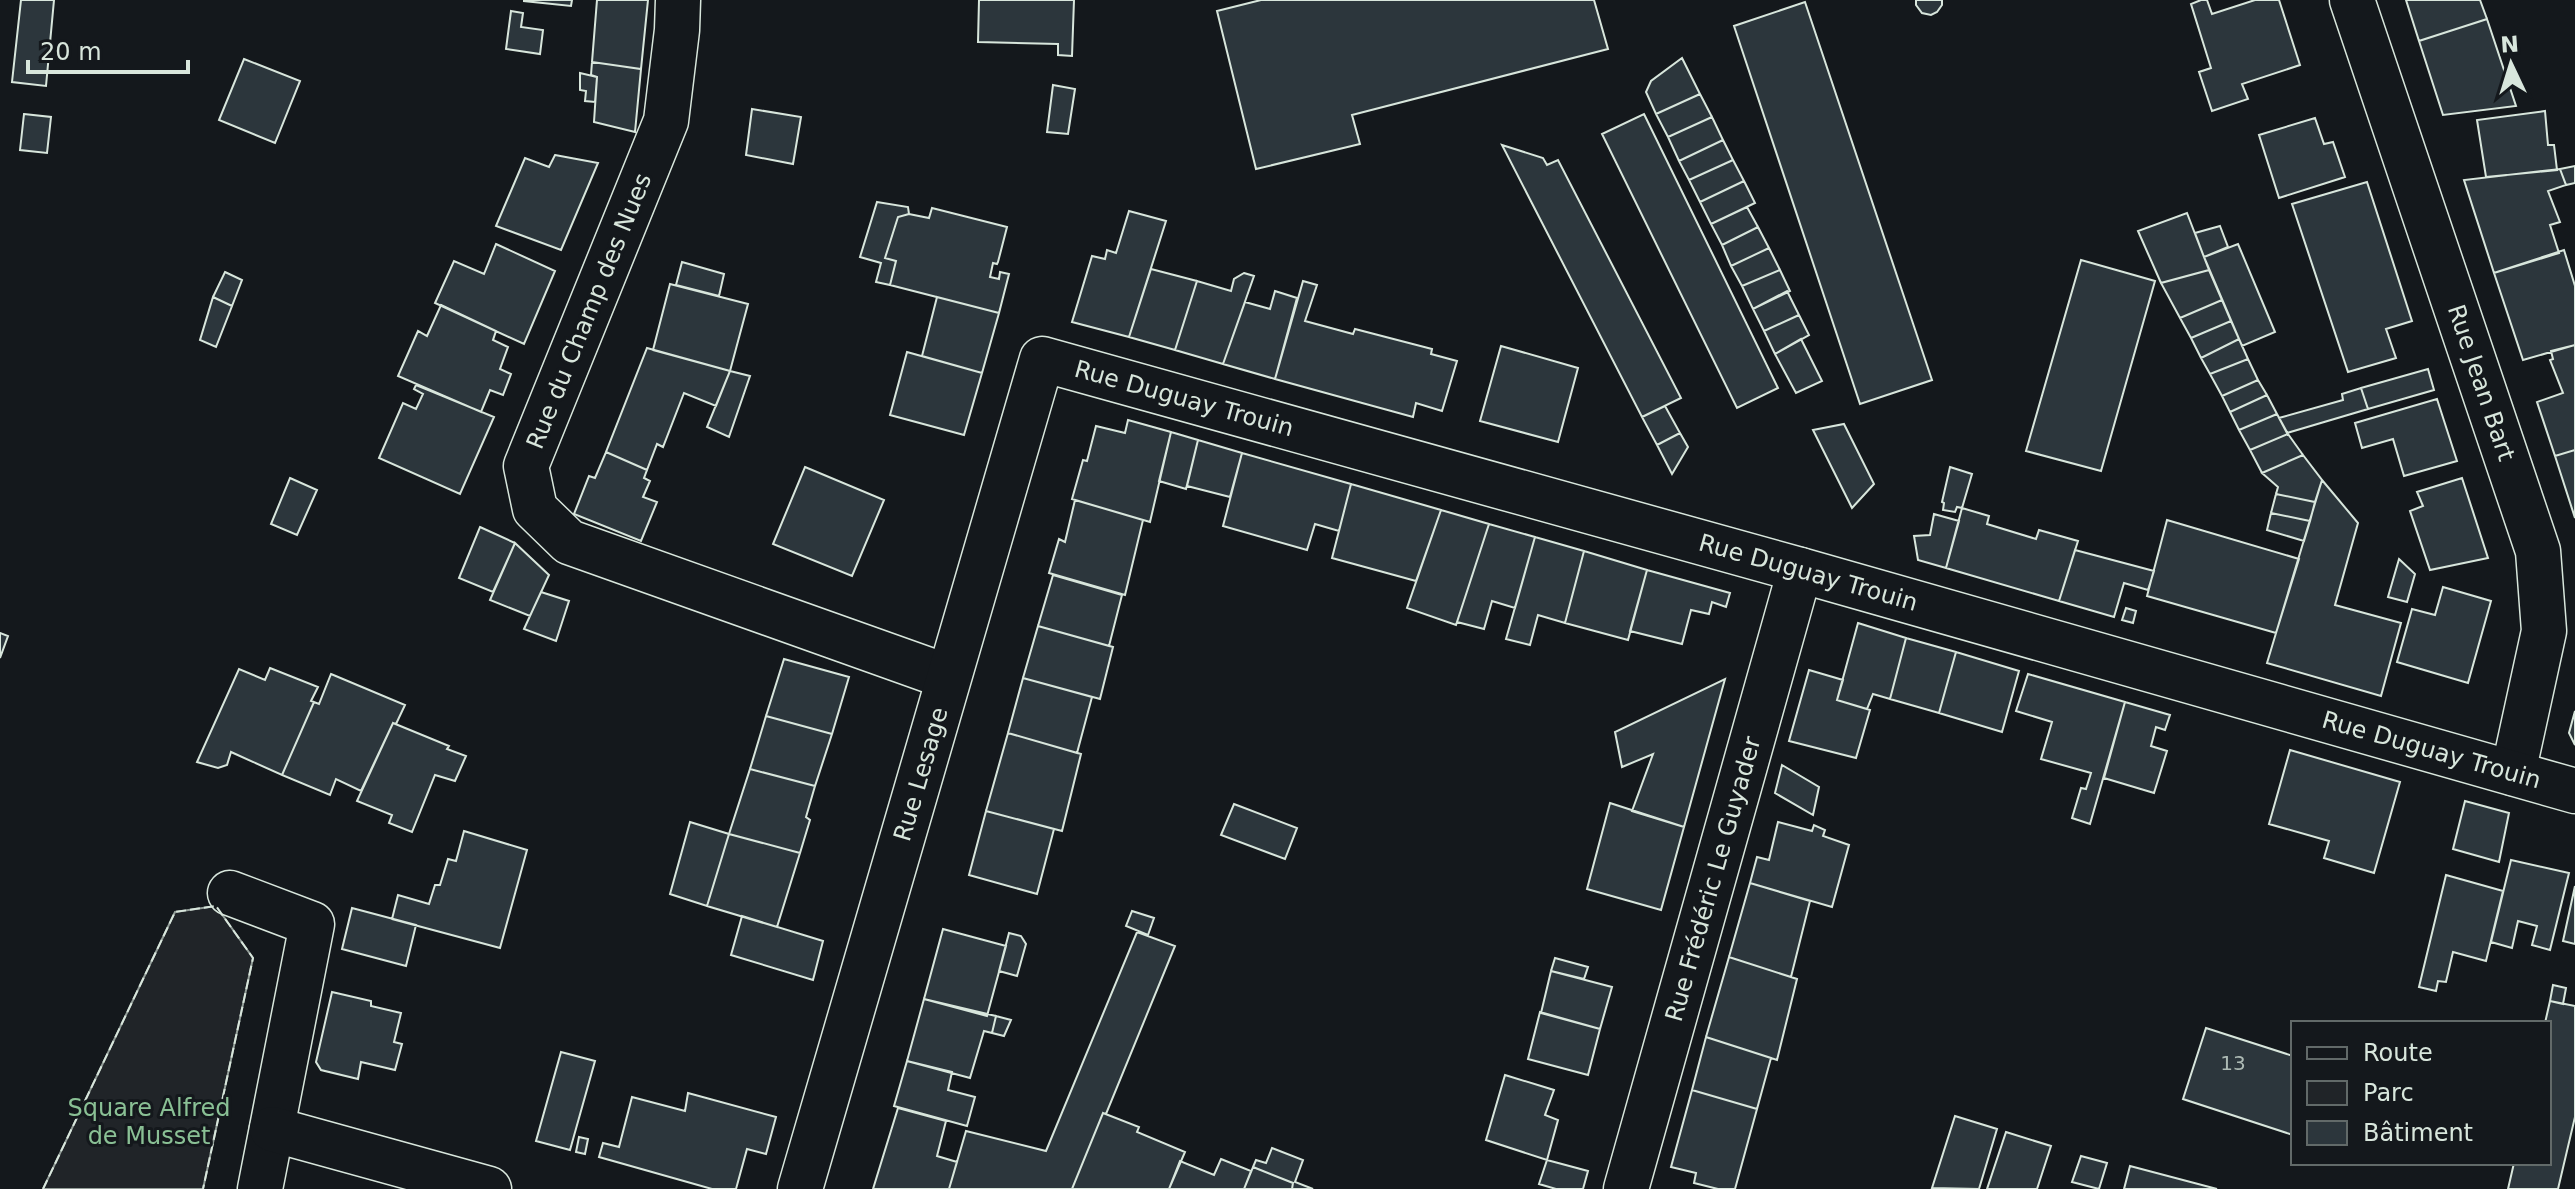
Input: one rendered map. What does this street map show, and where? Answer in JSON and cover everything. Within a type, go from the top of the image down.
[{"type":"street","name":"Rue du Champ des Nues","points":[[678,0],[666,121],[526,466],[535,509],[569,542],[948,677]]},
{"type":"street","name":"Rue Jean Bart","points":[[2352,0],[2538,551],[2544,631],[2513,773]]},
{"type":"street","name":"Rue Lesage","points":[[800,1189],[1042,359]]},
{"type":"street","name":"Rue Duguay Trouin","points":[[1042,359],[1800,570],[2575,791]]},
{"type":"street","name":"Rue Frédéric Le Guyader","points":[[1626,1189],[1800,570]]},
{"type":"street","points":[[230,893],[312,924],[260,1189]]},
{"type":"street","points":[[272,1129],[489,1189]]},
{"type":"green space","name":"Square Alfred de Musset","points":[[216,906],[253,958],[203,1189],[43,1189],[175,912]]},
{"type":"building","points":[[21,0],[54,0],[46,86],[12,82]]},
{"type":"building","points":[[524,0],[572,0],[571,6]]},
{"type":"building","points":[[597,0],[648,0],[641,69],[592,62]]},
{"type":"building","points":[[979,0],[1074,0],[1072,56],[1058,55],[1058,44],[978,42]]},
{"type":"building","points":[[1261,0],[1594,0],[1608,49],[1352,115],[1360,144],[1256,169],[1217,11]]},
{"type":"building","points":[[1916,0],[1942,0],[1942,5],[1931,15],[1922,13]]},
{"type":"building","points":[[2207,0],[2212,14],[2255,0],[2279,0],[2300,65],[2242,84],[2248,99],[2212,111],[2199,72],[2211,68],[2191,4]]},
{"type":"building","points":[[2406,0],[2480,0],[2487,19],[2419,41]]},
{"type":"building","points":[[1805,2],[1932,380],[1860,404],[1734,26]]},
{"type":"building","points":[[511,11],[523,13],[521,27],[543,30],[540,54],[506,49]]},
{"type":"building","points":[[2487,19],[2516,106],[2443,115],[2419,41]]},
{"type":"building","points":[[1682,58],[1700,94],[1656,114],[1646,92],[1651,81]]},
{"type":"building","points":[[244,59],[300,81],[275,143],[219,120]]},
{"type":"building","points":[[592,62],[641,69],[635,132],[594,122],[597,77],[591,75]]},
{"type":"building","points":[[580,73],[597,77],[595,102],[585,101],[586,91],[580,90]]},
{"type":"building","points":[[1053,85],[1075,89],[1068,134],[1047,132]]},
{"type":"building","points":[[1700,94],[1712,117],[1668,137],[1656,114]]},
{"type":"building","points":[[752,109],[801,117],[793,164],[746,155]]},
{"type":"building","points":[[2545,111],[2548,145],[2554,145],[2557,170],[2486,177],[2477,120]]},
{"type":"building","points":[[24,114],[51,117],[47,153],[20,150]]},
{"type":"building","points":[[1644,114],[1778,388],[1737,408],[1602,134]]},
{"type":"building","points":[[1712,117],[1723,140],[1679,161],[1668,137]]},
{"type":"building","points":[[2315,118],[2324,144],[2333,142],[2345,177],[2279,198],[2259,135]]},
{"type":"building","points":[[1723,140],[1733,160],[1689,180],[1679,161]]},
{"type":"building","points":[[1502,145],[1543,158],[1547,165],[1558,160],[1681,398],[1642,417]]},
{"type":"building","points":[[555,155],[598,163],[561,250],[496,226],[525,158],[549,167]]},
{"type":"building","points":[[1733,160],[1744,181],[1700,202],[1689,180]]},
{"type":"building","points":[[2575,166],[2575,183],[2566,185],[2560,169]]},
{"type":"building","points":[[2560,169],[2566,185],[2548,191],[2560,222],[2550,225],[2559,253],[2494,273],[2464,180]]},
{"type":"building","points":[[1744,181],[1755,203],[1711,224],[1700,202]]},
{"type":"building","points":[[2367,182],[2412,321],[2386,329],[2396,358],[2348,372],[2292,204]]},
{"type":"building","points":[[877,202],[908,207],[909,214],[898,217],[885,258],[896,261],[890,285],[876,282],[881,263],[860,257]]},
{"type":"building","points":[[1747,207],[1758,227],[1722,245],[1711,224]]},
{"type":"building","points":[[932,208],[1007,227],[998,262],[993,263],[990,277],[999,279],[1000,272],[1009,274],[999,313],[890,285],[896,261],[885,258],[898,217],[909,214],[929,218]]},
{"type":"building","points":[[1129,211],[1166,221],[1129,337],[1072,322],[1092,256],[1105,259],[1107,250],[1116,253]]},
{"type":"building","points":[[2187,213],[2209,270],[2161,283],[2138,231]]},
{"type":"building","points":[[2220,226],[2228,247],[2204,257],[2195,233]]},
{"type":"building","points":[[1758,227],[1769,248],[1731,266],[1722,245]]},
{"type":"building","points":[[496,244],[555,271],[524,344],[435,303],[454,261],[484,274]]},
{"type":"building","points":[[2238,244],[2275,332],[2242,346],[2204,257]]},
{"type":"building","points":[[1769,248],[1780,270],[1742,286],[1731,266]]},
{"type":"building","points":[[2564,250],[2575,286],[2575,345],[2523,360],[2494,273]]},
{"type":"building","points":[[2081,260],[2155,281],[2101,471],[2026,451]]},
{"type":"building","points":[[682,262],[724,274],[719,296],[676,285]]},
{"type":"building","points":[[1151,269],[1197,281],[1175,350],[1129,337]]},
{"type":"building","points":[[1780,270],[1790,291],[1753,309],[1742,286]]},
{"type":"building","points":[[2209,270],[2222,300],[2180,318],[2161,283]]},
{"type":"building","points":[[225,272],[242,280],[232,306],[213,297]]},
{"type":"building","points":[[1244,273],[1254,276],[1223,364],[1175,350],[1197,281],[1231,291],[1234,279]]},
{"type":"building","points":[[1303,281],[1317,285],[1305,321],[1353,334],[1355,329],[1432,349],[1431,354],[1457,361],[1442,411],[1416,403],[1413,417],[1275,379]]},
{"type":"building","points":[[670,284],[748,304],[730,371],[653,350]]},
{"type":"building","points":[[1275,291],[1297,298],[1275,379],[1223,364],[1245,302],[1270,309]]},
{"type":"building","points":[[1787,291],[1799,315],[1764,331],[1753,309]]},
{"type":"building","points":[[213,297],[232,306],[216,347],[200,340]]},
{"type":"building","points":[[937,297],[999,313],[982,373],[922,356]]},
{"type":"building","points":[[2222,300],[2231,321],[2191,338],[2180,318]]},
{"type":"building","points":[[441,305],[496,331],[493,340],[508,347],[500,369],[511,374],[503,395],[490,390],[481,412],[398,376],[418,331],[427,336]]},
{"type":"building","points":[[1799,315],[1809,335],[1775,354],[1764,331]]},
{"type":"building","points":[[2231,321],[2239,339],[2201,358],[2191,338]]},
{"type":"building","points":[[1801,339],[1822,381],[1796,393],[1775,354]]},
{"type":"building","points":[[2239,339],[2248,359],[2210,374],[2201,358]]},
{"type":"building","points":[[2575,345],[2575,450],[2555,456],[2537,402],[2563,393],[2550,360],[2553,359],[2551,351]]},
{"type":"building","points":[[1501,346],[1578,368],[1558,442],[1480,421]]},
{"type":"building","points":[[647,348],[730,371],[716,406],[684,393],[663,447],[657,444],[647,470],[606,452]]},
{"type":"building","points":[[907,352],[982,373],[964,435],[890,415]]},
{"type":"building","points":[[2248,359],[2258,380],[2222,396],[2210,374]]},
{"type":"building","points":[[2428,369],[2434,390],[2368,409],[2361,388]]},
{"type":"building","points":[[730,371],[750,376],[729,437],[707,427]]},
{"type":"building","points":[[2258,380],[2267,395],[2230,412],[2222,396]]},
{"type":"building","points":[[416,385],[494,417],[460,494],[379,458],[403,403],[416,409],[423,394],[414,389]]},
{"type":"building","points":[[2361,388],[2368,409],[2287,433],[2279,418],[2343,400],[2342,394]]},
{"type":"building","points":[[2267,395],[2277,414],[2239,430],[2230,412]]},
{"type":"building","points":[[2437,399],[2457,461],[2404,476],[2393,439],[2362,448],[2355,423]]},
{"type":"building","points":[[1665,406],[1680,433],[1657,445],[1642,417]]},
{"type":"building","points":[[2277,414],[2288,434],[2250,450],[2239,430]]},
{"type":"building","points":[[1128,420],[1171,432],[1150,522],[1072,499],[1096,426],[1125,433]]},
{"type":"building","points":[[1844,424],[1874,484],[1852,508],[1813,430]]},
{"type":"building","points":[[1171,432],[1198,440],[1186,489],[1159,481]]},
{"type":"building","points":[[1680,433],[1688,447],[1672,474],[1657,445]]},
{"type":"building","points":[[2288,434],[2303,455],[2262,473],[2250,450]]},
{"type":"building","points":[[1198,440],[1242,453],[1230,497],[1187,486]]},
{"type":"building","points":[[2575,450],[2575,518],[2555,456]]},
{"type":"building","points":[[606,452],[647,470],[644,478],[650,481],[643,497],[657,502],[641,541],[574,514],[589,476],[595,478]]},
{"type":"building","points":[[1242,453],[1351,484],[1339,531],[1315,524],[1307,550],[1223,526]]},
{"type":"building","points":[[2303,455],[2322,480],[2315,502],[2276,494],[2278,487],[2262,473]]},
{"type":"building","points":[[805,467],[884,500],[852,576],[773,544]]},
{"type":"building","points":[[1950,467],[1972,474],[1962,508],[1957,507],[1955,512],[1943,510],[1942,502]]},
{"type":"building","points":[[290,478],[317,490],[297,535],[271,524]]},
{"type":"building","points":[[2462,478],[2488,558],[2430,570],[2410,511],[2423,506],[2417,492]]},
{"type":"building","points":[[2322,480],[2358,523],[2335,605],[2401,623],[2381,696],[2267,663]]},
{"type":"building","points":[[1351,484],[1441,510],[1416,581],[1332,558]]},
{"type":"building","points":[[2276,494],[2315,502],[2310,521],[2271,513]]},
{"type":"building","points":[[1075,500],[1143,520],[1125,595],[1049,573],[1059,539],[1065,542]]},
{"type":"building","points":[[1962,508],[1989,516],[1987,524],[2036,539],[2039,530],[2078,541],[2059,601],[1946,568]]},
{"type":"building","points":[[1441,510],[1489,524],[1456,625],[1407,608]]},
{"type":"building","points":[[2271,513],[2310,521],[2304,541],[2267,530]]},
{"type":"building","points":[[1934,514],[1959,521],[1946,568],[1918,560],[1914,536],[1930,535]]},
{"type":"building","points":[[2167,520],[2299,559],[2276,633],[2147,596]]},
{"type":"building","points":[[1489,524],[1535,537],[1515,608],[1492,601],[1484,629],[1457,622]]},
{"type":"building","points":[[480,527],[515,543],[493,592],[459,578]]},
{"type":"building","points":[[1535,537],[1584,551],[1565,623],[1538,615],[1530,645],[1506,639]]},
{"type":"building","points":[[515,543],[549,575],[530,616],[490,600]]},
{"type":"building","points":[[2075,550],[2154,571],[2148,590],[2124,583],[2114,617],[2059,601]]},
{"type":"building","points":[[1584,551],[1647,570],[1628,640],[1565,623]]},
{"type":"building","points":[[2399,559],[2415,574],[2407,602],[2388,597]]},
{"type":"building","points":[[1647,570],[1730,593],[1726,607],[1712,602],[1709,614],[1691,610],[1682,644],[1630,631]]},
{"type":"building","points":[[1053,575],[1122,595],[1109,646],[1038,626]]},
{"type":"building","points":[[2443,587],[2491,601],[2468,683],[2397,662],[2412,609],[2435,615]]},
{"type":"building","points":[[541,592],[569,601],[556,641],[524,629]]},
{"type":"building","points":[[2126,608],[2136,611],[2133,623],[2122,620]]},
{"type":"building","points":[[1858,623],[1906,638],[1890,699],[1873,694],[1867,709],[1837,700]]},
{"type":"building","points":[[1038,626],[1113,647],[1100,699],[1023,678]]},
{"type":"building","points":[[0,633],[8,636],[0,658]]},
{"type":"building","points":[[1906,638],[1956,652],[1939,713],[1890,699]]},
{"type":"building","points":[[1956,652],[2019,671],[2002,732],[1939,713]]},
{"type":"building","points":[[784,659],[849,677],[832,734],[766,716]]},
{"type":"building","points":[[270,668],[318,687],[282,775],[231,752],[227,765],[218,768],[197,762],[239,669],[265,680]]},
{"type":"building","points":[[1809,670],[1843,680],[1837,700],[1870,710],[1856,758],[1789,741]]},
{"type":"building","points":[[331,674],[405,705],[396,724],[393,723],[361,791],[336,779],[330,795],[282,775],[314,702],[319,704]]},
{"type":"building","points":[[2028,674],[2125,702],[2090,824],[2072,818],[2081,788],[2086,789],[2091,773],[2041,759],[2052,722],[2016,711]]},
{"type":"building","points":[[1023,678],[1092,697],[1077,753],[1008,733]]},
{"type":"building","points":[[1725,679],[1684,827],[1632,811],[1653,754],[1622,767],[1615,732]]},
{"type":"building","points":[[2125,702],[2170,715],[2165,730],[2156,727],[2151,746],[2167,751],[2154,793],[2104,778]]},
{"type":"building","points":[[2575,711],[2575,745],[2569,733]]},
{"type":"building","points":[[766,716],[832,734],[815,786],[750,769]]},
{"type":"building","points":[[393,723],[466,756],[455,781],[435,775],[412,832],[389,823],[392,815],[357,801]]},
{"type":"building","points":[[1008,733],[1081,754],[1062,831],[986,811]]},
{"type":"building","points":[[2290,750],[2400,782],[2374,873],[2324,858],[2329,841],[2269,824]]},
{"type":"building","points":[[1782,765],[1819,787],[1813,815],[1775,793]]},
{"type":"building","points":[[750,769],[815,786],[806,817],[810,820],[800,853],[729,834]]},
{"type":"building","points":[[2465,801],[2509,813],[2499,862],[2453,849]]},
{"type":"building","points":[[1610,803],[1684,827],[1661,910],[1587,889]]},
{"type":"building","points":[[1234,804],[1297,828],[1285,859],[1221,835]]},
{"type":"building","points":[[986,811],[1054,829],[1037,894],[969,875]]},
{"type":"building","points":[[690,822],[729,834],[707,906],[670,894]]},
{"type":"building","points":[[1778,822],[1812,831],[1814,825],[1825,830],[1823,836],[1849,845],[1832,907],[1750,883],[1757,857],[1769,860]]},
{"type":"building","points":[[464,831],[527,850],[500,948],[392,919],[398,895],[429,904],[435,885],[440,885],[448,859],[456,861]]},
{"type":"building","points":[[729,834],[800,853],[777,927],[707,906]]},
{"type":"building","points":[[2511,860],[2569,873],[2550,950],[2532,945],[2537,926],[2518,921],[2512,948],[2491,942]]},
{"type":"building","points":[[2446,875],[2503,891],[2486,961],[2453,952],[2446,982],[2438,981],[2436,991],[2419,987]]},
{"type":"building","points":[[1750,883],[1810,901],[1791,977],[1729,957]]},
{"type":"building","points":[[2575,886],[2575,944],[2563,941]]},
{"type":"building","points":[[352,908],[416,925],[406,966],[342,949]]},
{"type":"building","points":[[1132,911],[1154,918],[1148,935],[1126,926]]},
{"type":"building","points":[[742,916],[823,941],[813,980],[731,955]]},
{"type":"building","points":[[943,929],[1006,946],[987,1016],[924,999]]},
{"type":"building","points":[[1137,932],[1175,946],[1072,1189],[949,1189],[966,1131],[1046,1151]]},
{"type":"building","points":[[1009,933],[1021,936],[1026,944],[1017,976],[999,971]]},
{"type":"building","points":[[1729,957],[1797,979],[1777,1060],[1706,1037]]},
{"type":"building","points":[[1555,958],[1588,967],[1584,979],[1551,971]]},
{"type":"building","points":[[1551,971],[1612,987],[1600,1029],[1541,1013]]},
{"type":"building","points":[[2553,985],[2566,988],[2563,1004],[2550,1001]]},
{"type":"building","points":[[332,992],[371,1001],[371,1006],[401,1013],[394,1042],[402,1044],[395,1070],[361,1062],[358,1079],[321,1070],[316,1062]]},
{"type":"building","points":[[924,999],[996,1016],[992,1033],[984,1031],[970,1078],[907,1061]]},
{"type":"building","points":[[2550,1001],[2575,1006],[2575,1117],[2558,1189],[2508,1189],[2514,1165],[2551,1165],[2551,1021],[2545,1021]]},
{"type":"building","points":[[1540,1012],[1600,1029],[1588,1075],[1528,1059]]},
{"type":"building","points":[[996,1016],[1011,1020],[1004,1036],[992,1033]]},
{"type":"building","points":[[2206,1028],[2291,1055],[2291,1134],[2183,1099]]},
{"type":"building","points":[[1706,1037],[1771,1058],[1757,1109],[1692,1090]]},
{"type":"building","points":[[561,1052],[595,1061],[570,1150],[536,1141]]},
{"type":"building","points":[[907,1061],[952,1072],[948,1090],[975,1097],[967,1126],[894,1106]]},
{"type":"building","points":[[1505,1075],[1554,1090],[1545,1115],[1558,1120],[1547,1160],[1486,1140]]},
{"type":"building","points":[[1692,1090],[1757,1109],[1735,1189],[1718,1189],[1694,1183],[1696,1173],[1671,1167]]},
{"type":"building","points":[[688,1093],[776,1117],[766,1154],[747,1149],[736,1189],[712,1189],[599,1157],[603,1143],[619,1147],[632,1097],[685,1111]]},
{"type":"building","points":[[898,1108],[946,1121],[937,1156],[957,1162],[949,1189],[873,1189]]},
{"type":"building","points":[[1103,1113],[1139,1127],[1137,1132],[1185,1152],[1169,1189],[1072,1189]]},
{"type":"building","points":[[1955,1116],[1997,1129],[1979,1189],[1932,1188]]},
{"type":"building","points":[[2006,1132],[2051,1146],[2037,1189],[1987,1189]]},
{"type":"building","points":[[579,1137],[588,1139],[585,1154],[576,1152]]},
{"type":"building","points":[[1272,1148],[1303,1160],[1295,1182],[1313,1189],[1292,1189],[1293,1183],[1253,1167],[1256,1160],[1266,1163]]},
{"type":"building","points":[[2081,1156],[2107,1163],[2099,1189],[2072,1182]]},
{"type":"building","points":[[1221,1159],[1251,1171],[1244,1189],[1169,1189],[1180,1161],[1214,1175]]},
{"type":"building","points":[[1547,1160],[1588,1171],[1583,1189],[1556,1189],[1539,1184]]},
{"type":"building","points":[[2130,1166],[2217,1189],[2124,1189]]},
{"type":"building","points":[[1253,1167],[1293,1183],[1292,1189],[1244,1189]]},
{"type":"fence","points":[[43,1189],[175,912],[216,906],[253,958],[203,1189]]}]
